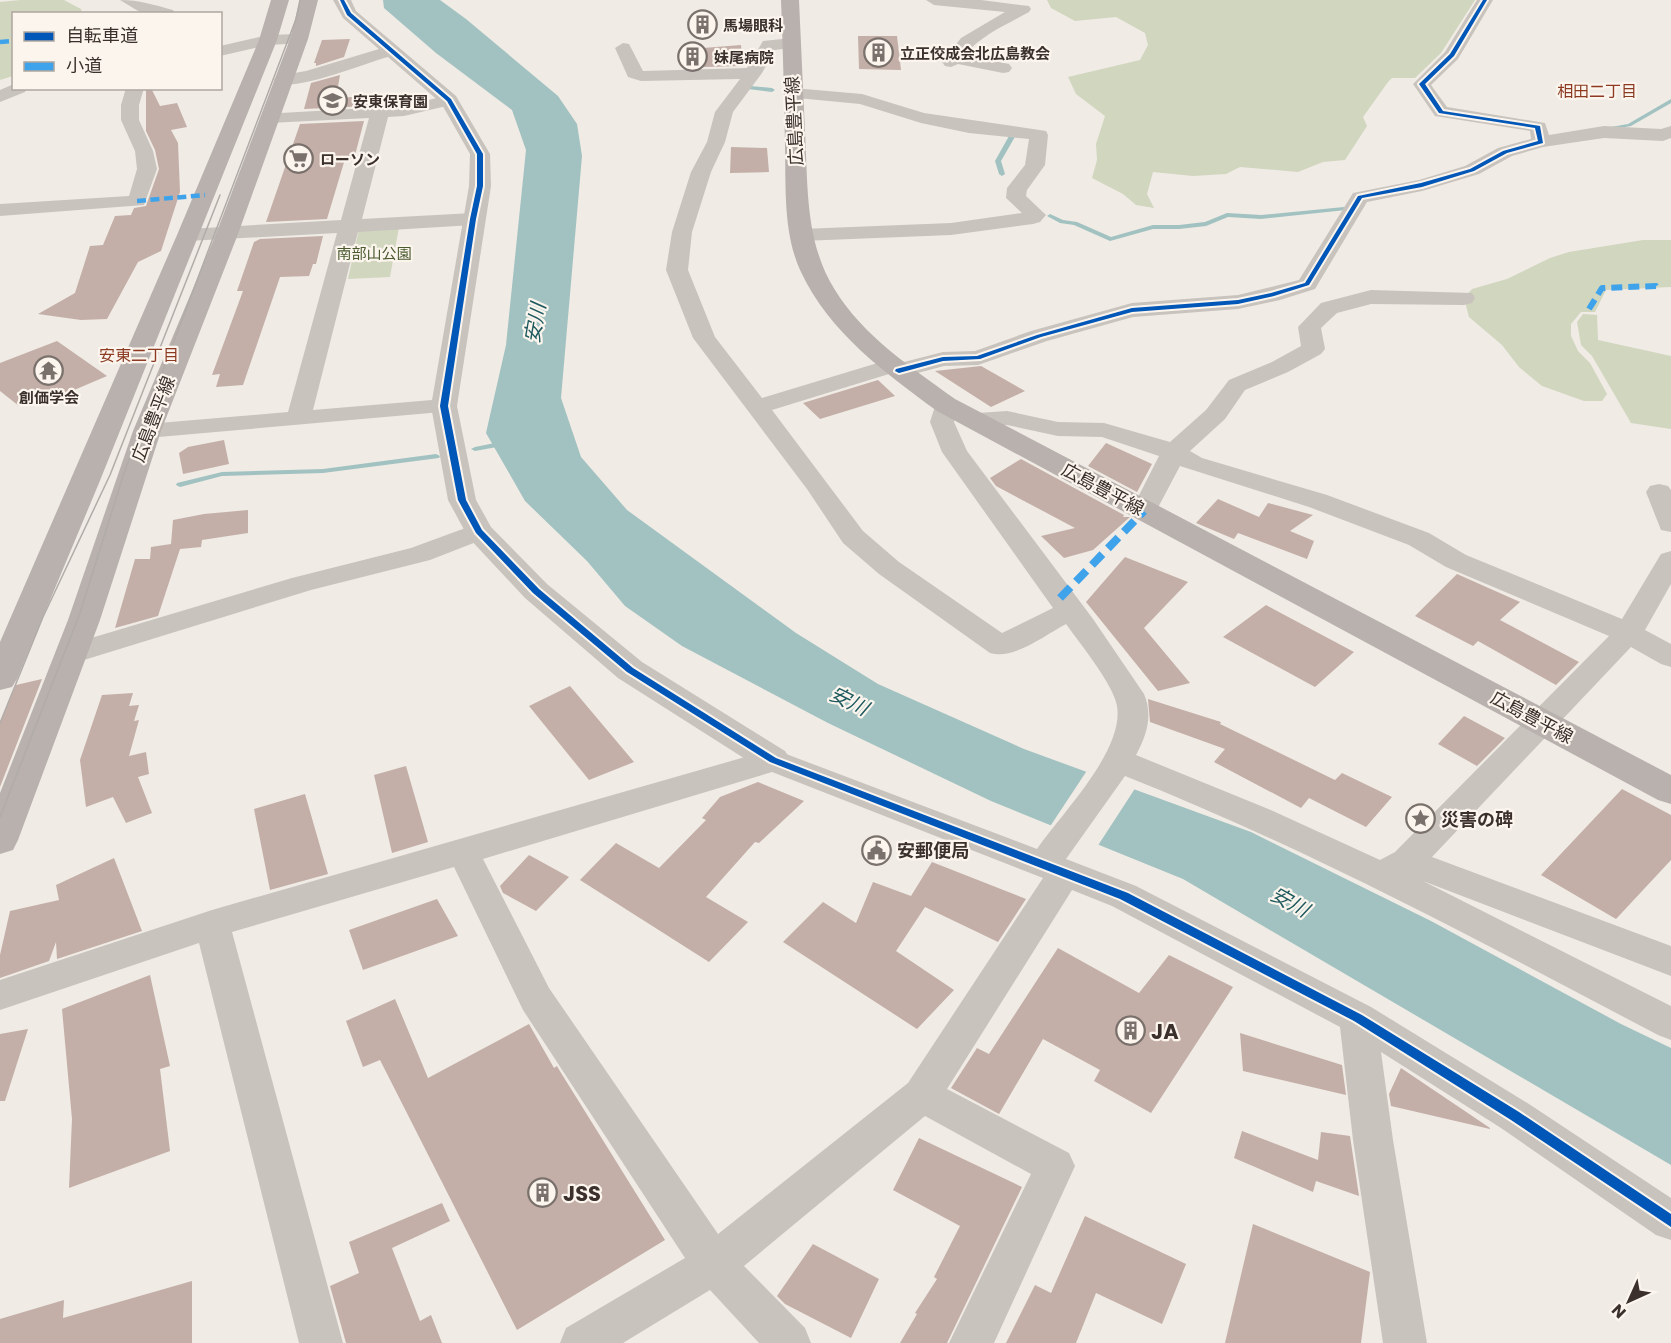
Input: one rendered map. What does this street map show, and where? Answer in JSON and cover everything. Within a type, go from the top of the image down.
[{"type":"main road","name":"広島豊平線","points":[[1,676],[85,483],[188,235],[268,40],[280,0]]},
{"type":"main road","name":"広島豊平線","points":[[0,840],[71,654],[147,431],[227,234],[284,80],[299,39],[309,0]]},
{"type":"main road","name":"広島豊平線","points":[[790,0],[802,235],[812,270],[835,308],[860,338],[946,405],[1671,791]]},
{"type":"street","points":[[128,0],[152,12]]},
{"type":"street","points":[[167,12],[181,0]]},
{"type":"street","points":[[342,0],[349,14],[389,51],[449,100],[480,154],[480,186],[444,406],[462,501],[479,531],[536,591],[630,670],[773,760],[1054,864],[1124,896],[1358,1018],[1515,1116],[1671,1221]]},
{"type":"street","points":[[934,0],[1023,9],[982,31],[967,42],[952,60],[1003,68]]},
{"type":"street","points":[[1485,0],[1452,55],[1422,84],[1441,112],[1538,127],[1541,142]]},
{"type":"street","points":[[222,51],[268,40],[299,39]]},
{"type":"street","points":[[792,43],[769,45],[753,73],[724,112],[716,142],[701,172],[682,232],[677,270],[704,338],[816,484],[853,537],[890,568],[1000,646],[1071,610]]},
{"type":"street","points":[[623,48],[634,73],[641,76],[671,81],[753,73]]},
{"type":"street","points":[[284,80],[298,79],[368,55],[389,51]]},
{"type":"street","points":[[0,97],[15,90]]},
{"type":"street","points":[[0,210],[137,201],[147,169],[144,151],[130,120],[130,105],[134,90]]},
{"type":"street","points":[[793,93],[862,99],[921,118],[969,127],[1039,135],[1037,164],[1033,172],[1017,188],[1016,198],[1036,215],[1033,218],[951,228],[802,235]]},
{"type":"street","points":[[269,118],[404,111],[449,100]]},
{"type":"street","points":[[298,419],[380,112]]},
{"type":"street","points":[[1307,284],[1360,197],[1422,185],[1472,170],[1505,152],[1541,142],[1604,132],[1663,135],[1671,132]]},
{"type":"street","points":[[188,235],[473,219]]},
{"type":"street","points":[[757,407],[897,368],[944,359],[978,358],[1039,336],[1132,310],[1238,302],[1272,295],[1307,284],[1359,300]]},
{"type":"street","points":[[1272,295],[1310,332]]},
{"type":"street","points":[[1144,511],[1174,452],[1216,414],[1224,400],[1238,385],[1280,368],[1313,348],[1309,327],[1329,308],[1359,300],[1412,296],[1464,298]]},
{"type":"street","points":[[582,1343],[714,1264],[922,1095],[1054,864],[1115,767],[1129,737],[1134,709],[1126,689],[955,452],[942,422],[946,405]]},
{"type":"street","points":[[147,431],[444,406]]},
{"type":"street","points":[[972,419],[1007,418],[1058,429],[1104,430],[1174,452],[1193,462],[1318,501],[1419,539],[1456,561],[1566,605],[1628,633],[1671,657]]},
{"type":"street","points":[[1659,492],[1671,524]]},
{"type":"street","points":[[71,654],[302,584],[420,554],[479,531]]},
{"type":"street","points":[[1394,868],[1543,723],[1628,633],[1671,560]]},
{"type":"street","points":[[0,995],[212,924],[773,760]]},
{"type":"street","points":[[1115,767],[1204,793],[1394,868],[1671,961]]},
{"type":"street","points":[[463,852],[536,999],[714,1264],[789,1343]]},
{"type":"street","points":[[1394,868],[1671,1024]]},
{"type":"street","points":[[212,924],[321,1343]]},
{"type":"street","points":[[1358,1018],[1373,1140],[1405,1343]]},
{"type":"street","points":[[922,1095],[1055,1166],[971,1343]]},
{"type":"green space","points":[[64,0],[81,9],[82,12],[12,12],[12,76],[0,80],[0,2]]},
{"type":"green space","points":[[1047,0],[1475,0],[1441,53],[1415,78],[1392,78],[1388,82],[1363,117],[1367,126],[1345,160],[1323,162],[1298,172],[1240,167],[1226,174],[1193,176],[1153,172],[1147,194],[1154,208],[1136,205],[1123,194],[1092,178],[1097,160],[1096,144],[1105,116],[1076,94],[1068,77],[1140,60],[1148,45],[1145,33],[1116,17],[1075,21],[1051,8]]},
{"type":"green space","name":"南部山公園","points":[[399,227],[390,277],[348,279],[359,229]]},
{"type":"green space","points":[[1643,240],[1671,240],[1671,287],[1606,290],[1595,312],[1581,312],[1571,324],[1571,336],[1578,351],[1590,363],[1607,394],[1602,401],[1584,401],[1542,386],[1519,367],[1502,345],[1469,317],[1464,298],[1472,289],[1507,279],[1550,258],[1569,252]]},
{"type":"green space","points":[[1583,314],[1597,315],[1598,340],[1671,356],[1671,429],[1631,423],[1592,356],[1581,345],[1577,322]]},
{"type":"water","name":"安川","points":[[383,0],[440,0],[558,96],[577,124],[582,156],[561,398],[581,457],[627,510],[796,633],[878,684],[1024,749],[1251,832],[1431,921],[1621,1024],[1671,1048],[1671,1165],[1183,879],[991,801],[828,723],[682,646],[625,606],[587,561],[525,501],[486,433],[506,345],[526,150],[512,110],[436,53],[384,8]]},
{"type":"pier","points":[[1088,769],[1136,787],[1097,847],[1049,828]]},
{"type":"building","name":"立正佼成会北広島教会","points":[[858,36],[897,36],[901,70],[859,69]]},
{"type":"building","points":[[350,39],[344,57],[316,66],[314,63],[322,40]]},
{"type":"building","points":[[741,45],[743,66],[704,67],[703,48]]},
{"type":"building","points":[[340,75],[336,98],[370,96],[368,106],[304,109],[311,83]]},
{"type":"building","points":[[146,90],[152,90],[160,106],[177,103],[187,127],[171,130],[178,143],[180,192],[161,251],[138,262],[107,319],[81,320],[38,314],[75,293],[90,246],[103,245],[115,216],[131,215],[134,208],[146,206],[159,169],[155,150],[146,131]]},
{"type":"building","points":[[364,121],[354,159],[345,159],[327,219],[266,222],[300,124]]},
{"type":"building","points":[[731,147],[767,148],[769,172],[730,173]]},
{"type":"building","points":[[323,236],[316,264],[313,264],[309,276],[280,277],[243,385],[216,387],[220,374],[212,375],[243,291],[237,291],[254,242],[260,239]]},
{"type":"building","name":"創価学会","points":[[57,341],[107,376],[53,399],[46,394],[19,406],[0,391],[0,363]]},
{"type":"building","points":[[981,366],[1025,391],[991,407],[935,371]]},
{"type":"building","points":[[878,380],[895,396],[820,419],[803,403]]},
{"type":"building","points":[[224,440],[229,464],[183,474],[179,453],[188,447]]},
{"type":"building","points":[[1106,443],[1152,464],[1137,492],[1088,466]]},
{"type":"building","points":[[1021,459],[1124,515],[1123,517],[1130,517],[1093,550],[1064,558],[1041,536],[1075,528],[996,486],[990,478]]},
{"type":"building","points":[[1218,499],[1259,517],[1268,503],[1313,515],[1290,531],[1314,541],[1307,559],[1238,533],[1234,539],[1196,523]]},
{"type":"building","points":[[248,510],[248,533],[202,540],[201,547],[180,549],[158,616],[115,628],[135,559],[150,559],[151,547],[171,544],[173,520],[204,514]]},
{"type":"building","points":[[1125,557],[1188,582],[1144,628],[1190,683],[1158,691],[1086,602]]},
{"type":"building","points":[[1457,574],[1520,602],[1500,620],[1579,662],[1556,685],[1478,641],[1473,646],[1415,616]]},
{"type":"building","points":[[1266,605],[1354,652],[1315,687],[1223,637]]},
{"type":"building","points":[[42,679],[0,787],[0,722],[16,685]]},
{"type":"building","points":[[570,686],[634,762],[589,780],[529,706]]},
{"type":"building","points":[[133,693],[129,706],[139,705],[134,721],[139,720],[129,756],[146,752],[149,774],[138,777],[152,813],[126,823],[113,797],[86,807],[80,760],[102,695]]},
{"type":"building","points":[[1148,699],[1221,722],[1220,724],[1335,780],[1342,773],[1392,797],[1366,827],[1309,798],[1301,808],[1214,762],[1225,749],[1150,722]]},
{"type":"building","points":[[1464,716],[1505,738],[1477,766],[1438,744]]},
{"type":"building","points":[[406,766],[428,842],[392,853],[374,775]]},
{"type":"building","points":[[758,782],[804,801],[759,843],[755,842],[706,897],[748,922],[709,962],[580,880],[616,843],[659,868],[706,820],[702,818],[720,797]]},
{"type":"building","points":[[1622,789],[1671,815],[1671,860],[1616,919],[1541,875]]},
{"type":"building","points":[[305,794],[328,874],[270,890],[254,809]]},
{"type":"building","points":[[529,855],[569,877],[536,911],[503,893],[500,886]]},
{"type":"building","points":[[114,858],[142,931],[57,959],[56,942],[49,961],[0,978],[0,955],[10,911],[59,900],[56,885]]},
{"type":"building","points":[[932,862],[1026,899],[998,942],[925,907],[896,951],[954,990],[917,1029],[783,942],[823,902],[856,923],[873,882],[911,896]]},
{"type":"building","points":[[437,899],[458,936],[363,970],[349,930]]},
{"type":"building","name":"JA","points":[[1058,948],[1139,993],[1169,955],[1233,987],[1151,1113],[1094,1081],[1100,1070],[1043,1039],[999,1114],[951,1088],[977,1048],[989,1054]]},
{"type":"building","points":[[150,975],[170,1066],[160,1069],[170,1151],[69,1188],[72,1119],[62,1009]]},
{"type":"building","name":"JSS","points":[[395,999],[428,1078],[529,1024],[554,1068],[557,1066],[665,1240],[517,1330],[380,1060],[363,1067],[346,1021]]},
{"type":"building","points":[[28,1029],[5,1101],[0,1101],[0,1034]]},
{"type":"building","points":[[1240,1033],[1342,1065],[1346,1095],[1243,1071]]},
{"type":"building","points":[[1401,1068],[1490,1129],[1391,1106],[1389,1094]]},
{"type":"building","points":[[1242,1131],[1318,1160],[1321,1132],[1350,1136],[1359,1196],[1316,1181],[1313,1192],[1234,1158]]},
{"type":"building","points":[[919,1138],[1022,1187],[947,1343],[900,1343],[917,1314],[915,1313],[937,1279],[934,1277],[960,1226],[893,1190]]},
{"type":"building","points":[[442,1203],[450,1221],[392,1248],[420,1321],[431,1315],[442,1343],[346,1343],[330,1286],[359,1273],[349,1242]]},
{"type":"building","points":[[1085,1216],[1186,1264],[1162,1324],[1096,1293],[1076,1343],[1006,1343],[1035,1285],[1051,1293]]},
{"type":"building","points":[[1253,1224],[1370,1272],[1361,1343],[1225,1343]]},
{"type":"building","points":[[813,1244],[879,1279],[851,1338],[785,1304],[777,1296]]},
{"type":"building","points":[[192,1281],[192,1343],[0,1343],[0,1319],[64,1300],[63,1318]]},
{"type":"waterway","points":[[750,88],[772,90]]},
{"type":"waterway","points":[[1608,128],[1629,125],[1671,101]]},
{"type":"waterway","points":[[1002,174],[998,161],[1013,135],[1005,134]]},
{"type":"waterway","points":[[1050,216],[1062,222],[1075,223],[1110,239],[1153,227],[1206,224],[1227,215],[1261,217],[1344,209]]},
{"type":"waterway","points":[[475,449],[505,443]]},
{"type":"waterway","points":[[180,485],[222,474],[323,471],[436,456]]},
{"type":"tram line","points":[[0,817],[80,613],[124,473],[296,19],[300,0]]},
{"type":"tram line","points":[[0,723],[43,617],[110,475],[220,195]]},
{"type":"marked path","points":[[0,42],[12,41]]},
{"type":"marked path","points":[[137,201],[205,195]]},
{"type":"marked path","points":[[1589,309],[1602,288],[1656,286],[1659,290]]},
{"type":"marked path","points":[[1060,598],[1144,511]]},
{"type":"cycle path","points":[[342,0],[349,14],[449,100],[480,154],[480,186],[444,406],[462,500],[479,531],[536,591],[630,670],[773,760],[1124,896],[1358,1018],[1515,1116],[1671,1221]]},
{"type":"cycle path","points":[[899,371],[943,359],[978,358],[1039,336],[1132,310],[1238,302],[1272,295],[1307,284],[1360,197],[1422,185],[1472,170],[1505,152],[1541,142],[1538,127],[1441,112],[1422,84],[1452,55],[1485,0]]},
{"type":"place","name":"馬場眼科","points":[[702,25]]},
{"type":"place","name":"立正佼成会北広島教会","points":[[879,53]]},
{"type":"place","name":"妹尾病院","points":[[693,57]]},
{"type":"place","name":"安東保育園","points":[[332,101]]},
{"type":"place","name":"ローソン","points":[[299,159]]},
{"type":"place","name":"創価学会","points":[[49,370]]},
{"type":"place","name":"災害の碑","points":[[1420,819]]},
{"type":"place","name":"安郵便局","points":[[876,850]]},
{"type":"place","name":"JA","points":[[1130,1031]]},
{"type":"place","name":"JSS","points":[[542,1193]]},
{"type":"district","name":"相田二丁目","points":[[1597,91]]},
{"type":"district","name":"安東二丁目","points":[[139,355]]}]
